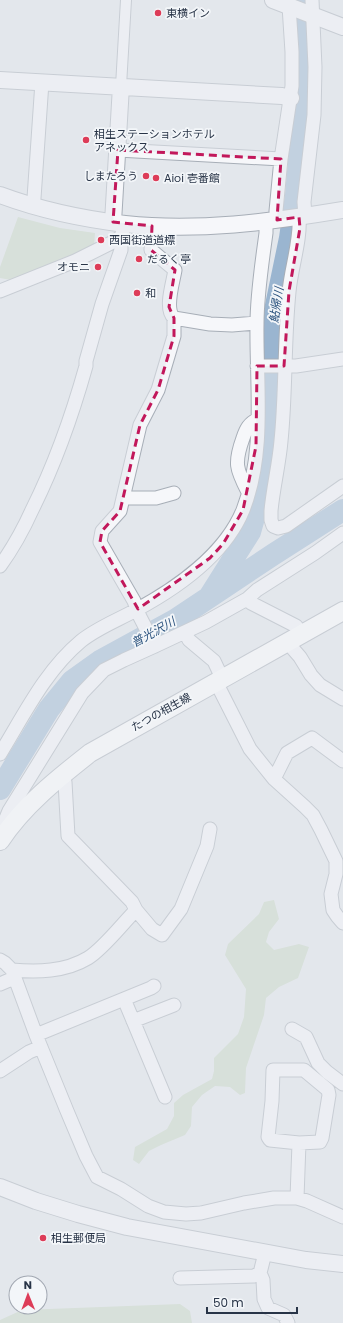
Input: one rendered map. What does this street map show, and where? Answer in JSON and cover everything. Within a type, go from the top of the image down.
[{"type":"main road","name":"たつの相生線","points":[[3,837],[33,801],[59,777],[90,753],[343,611]]},
{"type":"street","points":[[0,566],[10,552],[39,496],[52,469],[68,428],[102,304],[121,250],[119,228],[118,150],[126,0]]},
{"type":"street","points":[[273,0],[311,10],[343,27]]},
{"type":"street","points":[[289,4],[292,52],[292,86],[281,158],[276,211],[288,218],[300,228],[289,291],[282,366],[282,440],[271,511],[273,526],[278,528],[286,526],[343,486]]},
{"type":"street","points":[[0,754],[49,674],[62,659],[82,641],[98,630],[139,613],[154,600],[193,572],[210,558],[223,544],[243,510],[253,472],[258,419],[260,366],[257,323],[266,233],[288,218],[304,202],[314,115],[315,67],[311,10]]},
{"type":"street","points":[[0,80],[121,86],[282,96],[291,98]]},
{"type":"street","points":[[32,205],[34,198],[42,82]]},
{"type":"street","points":[[118,150],[281,158]]},
{"type":"street","points":[[0,196],[119,228],[152,226],[209,226],[288,218],[343,210]]},
{"type":"street","points":[[152,226],[151,250],[175,270],[169,308],[170,314],[174,318],[210,324],[232,325],[257,323]]},
{"type":"street","points":[[3,288],[75,261],[111,243],[119,228]]},
{"type":"street","points":[[154,644],[139,613],[100,542],[102,531],[120,511],[140,425],[158,390],[174,336],[174,318]]},
{"type":"street","points":[[260,366],[296,366],[343,359]]},
{"type":"street","points":[[123,498],[156,498],[174,493]]},
{"type":"street","points":[[3,837],[4,823],[9,811],[82,692],[104,670],[154,644],[206,622],[246,598],[343,533]]},
{"type":"street","points":[[246,598],[251,603],[296,626],[295,638],[300,658],[311,675],[320,685],[343,699]]},
{"type":"street","points":[[185,632],[189,640],[214,661],[219,680],[250,749],[274,779],[313,815],[336,861],[336,874],[331,894],[333,910],[343,923]]},
{"type":"street","points":[[274,779],[287,753],[312,738],[343,761]]},
{"type":"street","points":[[59,777],[65,782],[68,836],[132,902],[136,910],[152,929],[162,935],[181,909],[207,846],[210,830]]},
{"type":"street","points":[[0,984],[13,974],[59,968],[76,964],[89,958],[136,910]]},
{"type":"street","points":[[0,960],[5,963],[13,974],[36,1035],[86,1156],[97,1177],[121,1188],[148,1206],[164,1212],[186,1214],[201,1213],[274,1198],[297,1198],[343,1217]]},
{"type":"street","points":[[36,1035],[154,986]]},
{"type":"street","points":[[124,999],[165,1097]]},
{"type":"street","points":[[133,1022],[174,1005]]},
{"type":"street","points":[[292,1029],[306,1037],[318,1063],[343,1084]]},
{"type":"street","points":[[0,1071],[29,1052],[41,1047]]},
{"type":"street","points":[[273,1070],[304,1070],[328,1090],[329,1095],[322,1138],[320,1142],[300,1143],[270,1140],[268,1137],[272,1101],[273,1070]]},
{"type":"street","points":[[297,1198],[300,1143]]},
{"type":"street","points":[[0,1187],[36,1201],[127,1227],[265,1253],[306,1260],[343,1264]]},
{"type":"street","points":[[265,1253],[260,1273],[263,1280],[264,1299],[268,1308],[284,1315],[288,1323]]},
{"type":"street","points":[[180,1278],[254,1276],[260,1273]]},
{"type":"highlighted area","points":[[118,150],[281,159],[277,220],[299,217],[300,228],[289,291],[284,366],[257,366],[256,446],[243,510],[223,544],[210,558],[138,609],[100,542],[102,531],[120,511],[140,425],[158,390],[174,336],[174,318],[169,307],[175,270],[151,250],[152,226],[113,222]]},
{"type":"green space","points":[[18,217],[60,228],[95,233],[94,247],[11,280],[0,278],[0,267]]},
{"type":"green space","points":[[274,900],[279,919],[269,932],[266,942],[274,950],[299,944],[309,947],[298,978],[279,987],[266,998],[264,1015],[246,1068],[245,1093],[240,1095],[230,1087],[215,1086],[202,1095],[192,1107],[191,1126],[185,1135],[149,1151],[139,1164],[133,1160],[135,1147],[167,1129],[174,1116],[174,1103],[183,1095],[212,1079],[214,1071],[214,1058],[238,1034],[244,1017],[246,989],[225,955],[228,944],[259,914],[264,902]]},
{"type":"green space","points":[[180,1304],[190,1311],[192,1323],[0,1323],[0,1320],[11,1315],[48,1315],[48,1309]]},
{"type":"waterway","name":"鮎帰川","points":[[209,597],[250,532],[260,496],[267,443],[273,320],[290,238],[296,195],[305,92],[300,0]]},
{"type":"waterway","name":"普光沢川","points":[[0,789],[49,709],[72,681],[100,661],[175,620],[343,510]]},
{"type":"place","name":"東横イン","points":[[158,13]]},
{"type":"place","name":"相生ステーションホテル アネックス","points":[[86,140]]},
{"type":"place","name":"しまたろう","points":[[146,176]]},
{"type":"place","name":"Aioi 壱番館","points":[[156,178]]},
{"type":"place","name":"西国街道道標","points":[[101,240]]},
{"type":"place","name":"だるく亭","points":[[139,259]]},
{"type":"place","name":"オモニ","points":[[98,267]]},
{"type":"place","name":"和","points":[[137,293]]},
{"type":"place","name":"相生郵便局","points":[[43,1238]]}]
